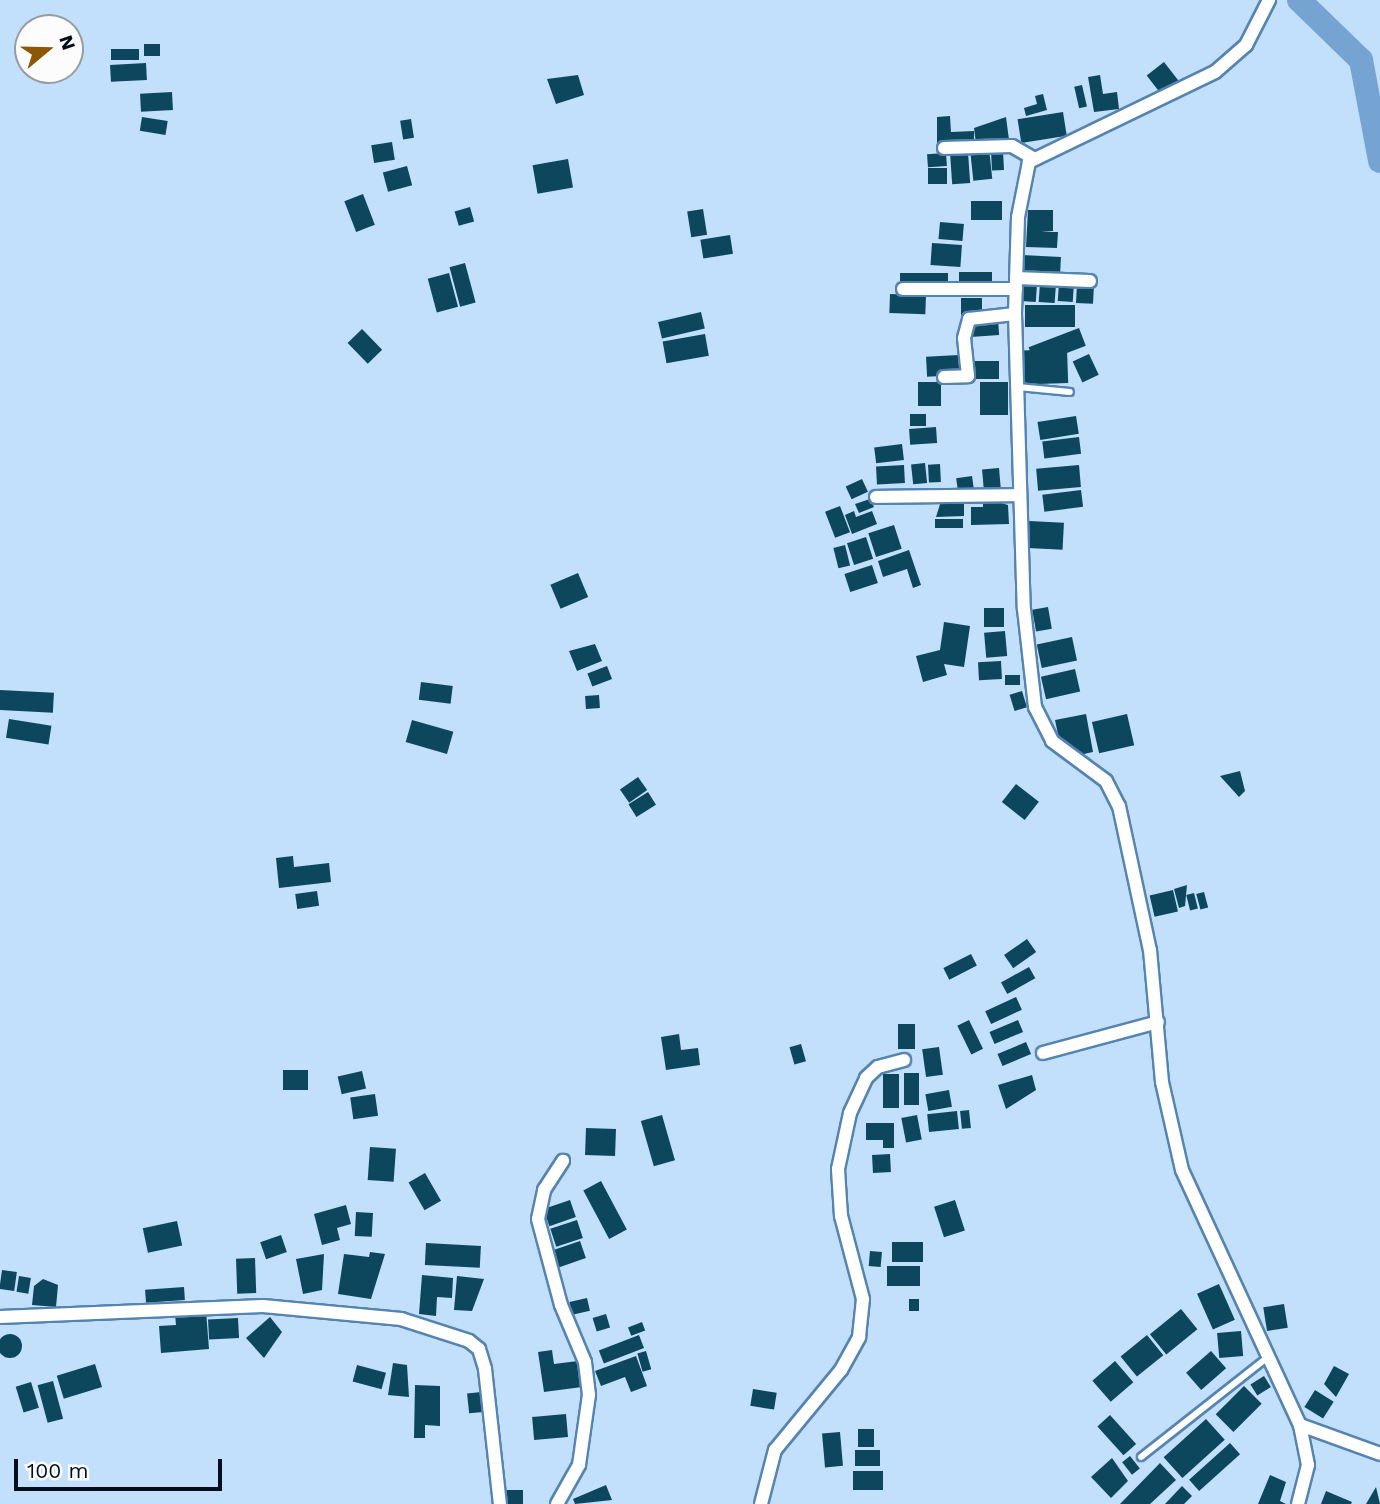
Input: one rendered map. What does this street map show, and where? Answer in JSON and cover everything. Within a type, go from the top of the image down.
[{"type":"street","points":[[1268,1],[1246,45],[1215,72],[1033,158],[1021,183],[1015,314],[1020,495],[1035,707],[1052,741],[1106,781],[1116,797],[1150,950],[1157,1022],[1182,1170],[1300,1425],[1308,1465],[1298,1504]]},
{"type":"street","points":[[944,148],[1004,145],[1033,158]]},
{"type":"street","points":[[903,289],[1090,281]]},
{"type":"street","points":[[944,376],[968,376],[964,338],[969,319],[1015,314]]},
{"type":"street","points":[[876,497],[1020,495]]},
{"type":"street","points":[[1043,1053],[1157,1022]]},
{"type":"street","points":[[761,1504],[775,1450],[841,1370],[859,1337],[863,1299],[841,1216],[838,1169],[850,1113],[866,1078],[878,1067],[904,1060]]},
{"type":"street","points":[[557,1504],[579,1465],[589,1386],[538,1219],[544,1190],[563,1161]]},
{"type":"street","points":[[0,1317],[262,1306],[401,1319],[468,1341],[480,1349],[485,1369],[500,1504]]},
{"type":"street","points":[[1300,1425],[1380,1454]]},
{"type":"lane","points":[[1017,387],[1070,392]]},
{"type":"lane","points":[[1141,1457],[1268,1357]]},
{"type":"building","points":[[144,44],[160,44],[160,56],[144,56]]},
{"type":"building","points":[[111,49],[139,49],[139,60],[111,60]]},
{"type":"building","points":[[1164,62],[1179,81],[1161,94],[1147,76]]},
{"type":"building","points":[[146,63],[147,80],[111,82],[110,65]]},
{"type":"building","points":[[578,75],[584,95],[556,104],[547,79]]},
{"type":"building","points":[[1100,75],[1103,94],[1117,92],[1119,109],[1094,112],[1088,77]]},
{"type":"building","points":[[1082,85],[1087,106],[1079,108],[1074,87]]},
{"type":"building","points":[[172,92],[173,110],[141,112],[140,94]]},
{"type":"building","points":[[1043,94],[1047,110],[1026,116],[1024,108],[1037,104],[1035,96]]},
{"type":"building","points":[[1063,112],[1067,136],[1021,143],[1018,119]]},
{"type":"building","points":[[950,116],[951,132],[974,131],[974,144],[937,145],[937,117]]},
{"type":"building","points":[[142,117],[168,121],[165,135],[140,131]]},
{"type":"building","points":[[1006,117],[1009,140],[976,144],[974,128]]},
{"type":"building","points":[[411,119],[414,138],[403,139],[400,121]]},
{"type":"building","points":[[392,142],[395,160],[374,163],[371,145]]},
{"type":"building","points":[[989,148],[992,179],[973,181],[970,150]]},
{"type":"building","points":[[1003,151],[1004,170],[992,171],[991,152]]},
{"type":"building","points":[[968,152],[970,183],[952,184],[950,153]]},
{"type":"building","points":[[946,153],[947,166],[928,167],[927,154]]},
{"type":"building","points":[[568,159],[573,188],[538,194],[533,165]]},
{"type":"building","points":[[407,166],[412,185],[388,192],[383,172]]},
{"type":"building","points":[[928,168],[947,168],[947,184],[928,184]]},
{"type":"building","points":[[363,194],[375,225],[356,232],[344,201]]},
{"type":"building","points":[[971,201],[1002,201],[1002,220],[971,220]]},
{"type":"building","points":[[470,207],[474,221],[459,226],[455,211]]},
{"type":"building","points":[[703,209],[707,235],[691,237],[687,212]]},
{"type":"building","points":[[1028,210],[1053,210],[1053,231],[1041,232],[1058,232],[1057,248],[1026,247]]},
{"type":"building","points":[[940,222],[964,224],[962,241],[939,239]]},
{"type":"building","points":[[730,235],[733,254],[703,258],[700,240]]},
{"type":"building","points":[[932,243],[962,245],[960,267],[930,265]]},
{"type":"building","points":[[1022,255],[1061,257],[1060,276],[1021,274]]},
{"type":"building","points":[[465,263],[476,303],[460,307],[450,267]]},
{"type":"building","points":[[959,272],[992,272],[992,286],[959,286]]},
{"type":"building","points":[[449,273],[458,307],[437,313],[428,279]]},
{"type":"building","points":[[900,273],[948,273],[948,286],[900,286]]},
{"type":"building","points":[[1040,283],[1056,284],[1055,303],[1039,302]]},
{"type":"building","points":[[1059,283],[1074,284],[1073,302],[1058,301]]},
{"type":"building","points":[[1022,284],[1037,285],[1036,302],[1021,301]]},
{"type":"building","points":[[1077,284],[1094,285],[1093,304],[1076,303]]},
{"type":"building","points":[[890,294],[926,295],[925,314],[889,313]]},
{"type":"building","points":[[961,298],[982,298],[982,315],[961,315]]},
{"type":"building","points":[[1025,305],[1075,305],[1075,327],[1025,327]]},
{"type":"building","points":[[701,312],[705,329],[662,338],[658,322]]},
{"type":"building","points":[[998,319],[999,335],[970,337],[969,321]]},
{"type":"building","points":[[1079,328],[1086,346],[1035,365],[1029,347]]},
{"type":"building","points":[[362,329],[382,350],[368,364],[348,343]]},
{"type":"building","points":[[705,334],[709,356],[666,363],[663,341]]},
{"type":"building","points":[[1067,349],[1068,383],[1023,385],[1022,351]]},
{"type":"building","points":[[1089,354],[1099,375],[1082,382],[1073,362]]},
{"type":"building","points":[[959,355],[960,375],[927,377],[926,357]]},
{"type":"building","points":[[971,361],[999,361],[999,379],[971,379]]},
{"type":"building","points":[[918,382],[941,382],[941,406],[918,406]]},
{"type":"building","points":[[980,382],[1008,382],[1008,415],[980,415]]},
{"type":"building","points":[[910,414],[926,414],[926,426],[910,426]]},
{"type":"building","points":[[1076,416],[1079,434],[1040,440],[1037,422]]},
{"type":"building","points":[[936,427],[937,443],[910,445],[909,429]]},
{"type":"building","points":[[1079,437],[1081,454],[1044,458],[1042,442]]},
{"type":"building","points":[[902,444],[904,460],[876,463],[874,447]]},
{"type":"building","points":[[925,463],[927,483],[913,484],[911,464]]},
{"type":"building","points":[[940,464],[941,482],[929,483],[928,465]]},
{"type":"building","points":[[904,465],[905,483],[877,484],[876,466]]},
{"type":"building","points":[[1079,465],[1081,487],[1038,491],[1036,469]]},
{"type":"building","points":[[999,468],[1001,490],[984,491],[982,469]]},
{"type":"building","points":[[972,476],[974,491],[958,493],[956,478]]},
{"type":"building","points":[[862,479],[868,492],[852,499],[846,487]]},
{"type":"building","points":[[1081,490],[1083,507],[1044,512],[1042,495]]},
{"type":"building","points":[[983,498],[1008,505],[1009,524],[971,525],[971,507],[983,507]]},
{"type":"building","points":[[870,499],[874,507],[859,513],[855,504]]},
{"type":"building","points":[[941,501],[964,503],[964,516],[936,517]]},
{"type":"building","points":[[840,506],[850,532],[835,538],[825,512]]},
{"type":"building","points":[[854,511],[856,517],[872,511],[877,524],[852,534],[845,515]]},
{"type":"building","points":[[935,519],[963,519],[963,528],[935,528]]},
{"type":"building","points":[[1029,521],[1064,523],[1063,550],[1028,548]]},
{"type":"building","points":[[894,525],[902,549],[876,557],[868,533]]},
{"type":"building","points":[[866,537],[873,559],[854,565],[847,543]]},
{"type":"building","points":[[845,545],[850,565],[838,568],[833,548]]},
{"type":"building","points":[[909,550],[921,585],[913,588],[907,569],[883,577],[878,561]]},
{"type":"building","points":[[872,565],[878,583],[850,592],[844,574]]},
{"type":"building","points":[[578,573],[588,597],[561,609],[550,585]]},
{"type":"building","points":[[1048,607],[1052,629],[1036,631],[1032,610]]},
{"type":"building","points":[[984,608],[1004,608],[1004,627],[984,627]]},
{"type":"building","points":[[944,622],[970,626],[964,667],[944,664],[947,675],[923,682],[916,656],[940,650]]},
{"type":"building","points":[[1005,631],[1007,656],[986,658],[984,633]]},
{"type":"building","points":[[1072,637],[1077,660],[1042,668],[1037,644]]},
{"type":"building","points":[[595,644],[602,661],[577,671],[569,651]]},
{"type":"building","points":[[1001,661],[1002,679],[979,680],[978,662]]},
{"type":"building","points":[[607,666],[612,679],[592,687],[587,674]]},
{"type":"building","points":[[1075,669],[1080,691],[1046,699],[1041,677]]},
{"type":"building","points":[[1005,675],[1020,675],[1020,685],[1005,685]]},
{"type":"building","points":[[421,682],[453,686],[451,704],[419,700]]},
{"type":"building","points":[[0,690],[54,693],[53,713],[0,710]]},
{"type":"building","points":[[1022,691],[1027,707],[1015,711],[1010,695]]},
{"type":"building","points":[[599,695],[600,708],[586,709],[585,696]]},
{"type":"building","points":[[1086,714],[1093,752],[1075,756],[1060,744],[1055,720]]},
{"type":"building","points":[[1127,714],[1134,745],[1099,753],[1092,722]]},
{"type":"building","points":[[9,719],[51,726],[48,744],[6,738]]},
{"type":"building","points":[[412,720],[453,732],[447,754],[406,742]]},
{"type":"building","points":[[1240,771],[1245,791],[1239,797],[1220,776]]},
{"type":"building","points":[[638,777],[647,790],[629,803],[620,790]]},
{"type":"building","points":[[1016,784],[1039,802],[1025,820],[1002,802]]},
{"type":"building","points":[[648,792],[656,805],[636,817],[628,804]]},
{"type":"building","points":[[293,856],[294,867],[329,863],[331,882],[279,888],[276,858]]},
{"type":"building","points":[[1187,885],[1185,906],[1179,908],[1174,889]]},
{"type":"building","points":[[1173,890],[1178,911],[1155,917],[1150,895]]},
{"type":"building","points":[[317,891],[319,906],[297,909],[295,894]]},
{"type":"building","points":[[1204,892],[1208,907],[1200,910],[1196,894]]},
{"type":"building","points":[[1194,893],[1198,909],[1190,910],[1186,895]]},
{"type":"building","points":[[1027,939],[1036,952],[1013,968],[1004,955]]},
{"type":"building","points":[[971,954],[977,966],[949,980],[943,968]]},
{"type":"building","points":[[1029,967],[1035,978],[1007,994],[1001,983]]},
{"type":"building","points":[[1016,997],[1022,1010],[991,1024],[985,1011]]},
{"type":"building","points":[[969,1020],[983,1049],[971,1054],[957,1026]]},
{"type":"building","points":[[1018,1020],[1023,1032],[995,1044],[989,1032]]},
{"type":"building","points":[[898,1024],[915,1024],[915,1049],[898,1049]]},
{"type":"building","points":[[679,1034],[681,1050],[698,1048],[700,1065],[666,1070],[661,1037]]},
{"type":"building","points":[[1026,1042],[1031,1054],[1003,1066],[997,1054]]},
{"type":"building","points":[[801,1044],[806,1061],[794,1065],[789,1047]]},
{"type":"building","points":[[939,1047],[943,1075],[926,1077],[922,1049]]},
{"type":"building","points":[[283,1070],[308,1070],[308,1090],[283,1090]]},
{"type":"building","points":[[362,1071],[366,1089],[342,1094],[338,1077]]},
{"type":"building","points":[[904,1073],[919,1073],[919,1105],[904,1105]]},
{"type":"building","points":[[883,1074],[899,1074],[899,1108],[883,1108]]},
{"type":"building","points":[[1032,1075],[1036,1090],[1006,1109],[998,1085]]},
{"type":"building","points":[[949,1090],[952,1107],[928,1111],[925,1094]]},
{"type":"building","points":[[375,1094],[378,1116],[353,1119],[350,1097]]},
{"type":"building","points":[[969,1110],[971,1128],[962,1129],[960,1111]]},
{"type":"building","points":[[957,1111],[959,1129],[929,1132],[927,1114]]},
{"type":"building","points":[[662,1115],[675,1160],[654,1166],[641,1121]]},
{"type":"building","points":[[917,1115],[922,1140],[906,1143],[901,1118]]},
{"type":"building","points":[[866,1123],[894,1123],[894,1148],[883,1148],[883,1140],[866,1140]]},
{"type":"building","points":[[586,1128],[616,1129],[615,1156],[585,1155]]},
{"type":"building","points":[[370,1147],[396,1149],[394,1182],[368,1180]]},
{"type":"building","points":[[890,1154],[891,1172],[873,1173],[872,1155]]},
{"type":"building","points":[[425,1173],[441,1201],[425,1210],[409,1182]]},
{"type":"building","points":[[601,1181],[627,1230],[609,1239],[583,1190]]},
{"type":"building","points":[[570,1200],[576,1217],[549,1226],[544,1209]]},
{"type":"building","points":[[955,1200],[965,1230],[944,1237],[934,1207]]},
{"type":"building","points":[[346,1205],[351,1224],[337,1228],[340,1240],[322,1245],[314,1214]]},
{"type":"building","points":[[356,1212],[373,1213],[372,1237],[355,1236]]},
{"type":"building","points":[[577,1220],[583,1238],[556,1247],[550,1229]]},
{"type":"building","points":[[177,1221],[182,1245],[148,1253],[143,1228]]},
{"type":"building","points":[[281,1235],[287,1252],[266,1259],[260,1242]]},
{"type":"building","points":[[580,1241],[586,1258],[559,1267],[554,1250]]},
{"type":"building","points":[[892,1242],[923,1242],[923,1262],[892,1262]]},
{"type":"building","points":[[426,1243],[481,1246],[480,1268],[425,1265]]},
{"type":"building","points":[[870,1251],[882,1252],[881,1267],[869,1266]]},
{"type":"building","points":[[370,1252],[385,1254],[371,1299],[338,1294],[344,1254],[369,1257]]},
{"type":"building","points":[[324,1254],[322,1290],[303,1294],[296,1259]]},
{"type":"building","points":[[255,1258],[256,1293],[237,1294],[236,1259]]},
{"type":"building","points":[[887,1266],[920,1266],[920,1286],[887,1286]]},
{"type":"building","points":[[2,1270],[17,1272],[14,1291],[0,1289]]},
{"type":"building","points":[[422,1275],[453,1278],[452,1298],[437,1297],[436,1316],[419,1314]]},
{"type":"building","points":[[19,1276],[31,1278],[28,1294],[16,1292]]},
{"type":"building","points":[[457,1276],[484,1279],[472,1311],[454,1310]]},
{"type":"building","points":[[43,1279],[58,1285],[56,1307],[32,1305],[34,1286]]},
{"type":"building","points":[[1219,1284],[1235,1320],[1213,1329],[1197,1294]]},
{"type":"building","points":[[184,1287],[185,1300],[146,1303],[145,1290]]},
{"type":"building","points":[[587,1298],[590,1311],[572,1315],[569,1302]]},
{"type":"building","points":[[909,1299],[919,1299],[919,1311],[909,1311]]},
{"type":"building","points":[[1284,1304],[1288,1328],[1267,1331],[1263,1307]]},
{"type":"building","points":[[1181,1309],[1197,1329],[1166,1354],[1150,1334]]},
{"type":"building","points":[[206,1311],[209,1349],[161,1353],[159,1326],[176,1325],[175,1314]]},
{"type":"building","points":[[606,1314],[610,1327],[597,1331],[593,1318]]},
{"type":"building","points":[[270,1317],[282,1332],[264,1358],[246,1338]]},
{"type":"building","points":[[238,1318],[239,1338],[209,1340],[208,1320]]},
{"type":"building","points":[[642,1322],[645,1330],[631,1336],[628,1327]]},
{"type":"building","points":[[1241,1331],[1243,1356],[1219,1358],[1217,1333]]},
{"type":"building","points":[[10,1334],[21,1341],[22,1346],[15,1357],[10,1358],[-1,1351],[-2,1346],[5,1335]]},
{"type":"building","points":[[639,1335],[644,1348],[604,1363],[599,1350]]},
{"type":"building","points":[[1147,1335],[1163,1355],[1137,1377],[1121,1356]]},
{"type":"building","points":[[552,1350],[554,1364],[578,1361],[582,1387],[544,1392],[538,1352]]},
{"type":"building","points":[[646,1351],[651,1369],[643,1372],[637,1353]]},
{"type":"building","points":[[1211,1351],[1226,1368],[1201,1390],[1186,1373]]},
{"type":"building","points":[[636,1356],[647,1386],[631,1392],[625,1377],[601,1386],[595,1371]]},
{"type":"building","points":[[1115,1361],[1133,1382],[1111,1402],[1092,1381]]},
{"type":"building","points":[[393,1363],[407,1365],[409,1397],[388,1395]]},
{"type":"building","points":[[95,1364],[102,1387],[64,1399],[57,1376]]},
{"type":"building","points":[[357,1365],[386,1373],[382,1389],[353,1381]]},
{"type":"building","points":[[1334,1366],[1349,1374],[1336,1397],[1324,1384]]},
{"type":"building","points":[[1264,1376],[1271,1387],[1257,1396],[1250,1384]]},
{"type":"building","points":[[53,1381],[63,1419],[48,1423],[38,1385]]},
{"type":"building","points":[[31,1382],[39,1408],[24,1412],[16,1387]]},
{"type":"building","points":[[415,1385],[440,1386],[440,1426],[425,1425],[425,1438],[414,1438]]},
{"type":"building","points":[[1244,1386],[1262,1404],[1233,1432],[1216,1414]]},
{"type":"building","points":[[753,1389],[777,1393],[774,1410],[750,1406]]},
{"type":"building","points":[[1315,1390],[1334,1402],[1323,1419],[1304,1407]]},
{"type":"building","points":[[481,1392],[483,1412],[469,1413],[467,1393]]},
{"type":"building","points":[[566,1414],[568,1437],[534,1440],[532,1417]]},
{"type":"building","points":[[1110,1415],[1136,1444],[1123,1455],[1097,1426]]},
{"type":"building","points":[[1206,1419],[1225,1440],[1182,1478],[1164,1457]]},
{"type":"building","points":[[858,1429],[874,1429],[874,1447],[858,1447]]},
{"type":"building","points":[[840,1432],[843,1466],[825,1467],[822,1434]]},
{"type":"building","points":[[1230,1443],[1240,1454],[1199,1491],[1189,1480]]},
{"type":"building","points":[[855,1450],[880,1450],[880,1466],[855,1466]]},
{"type":"building","points":[[1130,1456],[1140,1469],[1132,1475],[1122,1462]]},
{"type":"building","points":[[1112,1458],[1128,1481],[1111,1498],[1091,1477]]},
{"type":"building","points":[[1160,1463],[1176,1480],[1150,1504],[1120,1504]]},
{"type":"building","points":[[853,1471],[883,1471],[883,1490],[853,1490]]},
{"type":"building","points":[[1270,1475],[1286,1482],[1280,1501],[1286,1504],[1258,1504]]},
{"type":"building","points":[[606,1485],[612,1500],[575,1504],[573,1499]]},
{"type":"building","points":[[1182,1486],[1192,1496],[1184,1504],[1165,1504]]},
{"type":"building","points":[[1376,1487],[1380,1504],[1366,1504]]},
{"type":"building","points":[[507,1490],[523,1490],[523,1504],[507,1504]]},
{"type":"building","points":[[1326,1491],[1352,1502],[1321,1504]]},
{"type":"waterway","points":[[1299,0],[1361,60],[1380,161]]}]
